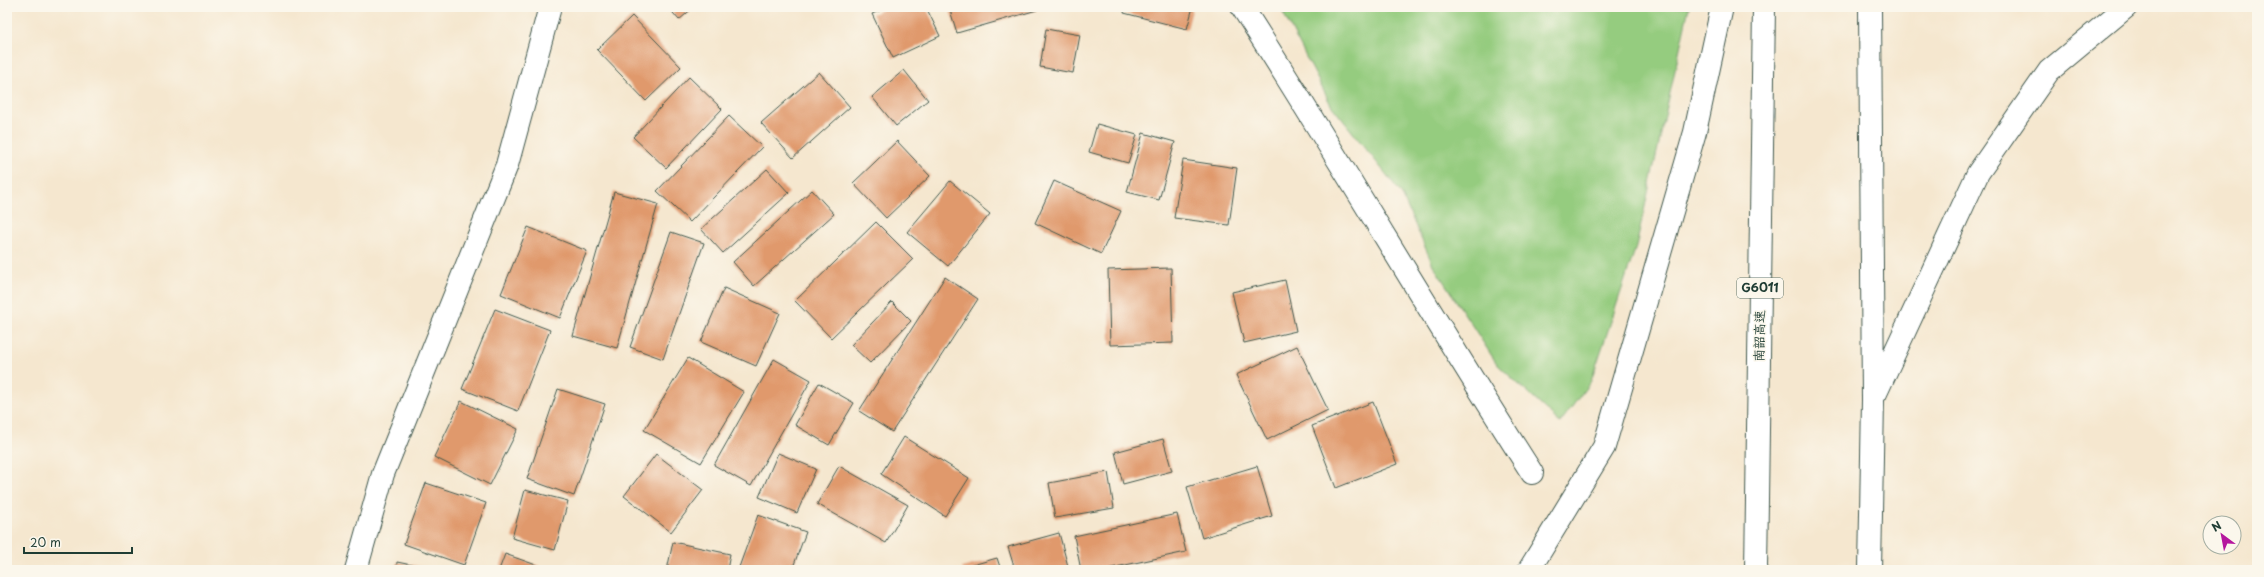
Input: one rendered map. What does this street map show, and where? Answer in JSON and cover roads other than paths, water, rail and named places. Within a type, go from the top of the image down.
[{"type":"main road","points":[[356,570],[383,474],[507,165],[550,7]]},
{"type":"main road","points":[[1242,7],[1347,172],[1458,357],[1532,473]]},
{"type":"main road","points":[[1529,570],[1604,447],[1695,132],[1722,7]]},
{"type":"main road","name":"南韶高速","points":[[1756,570],[1764,7]]},
{"type":"main road","points":[[1870,7],[1873,400],[1870,570]]},
{"type":"main road","points":[[1873,400],[1978,173],[2049,71],[2126,7]]}]
